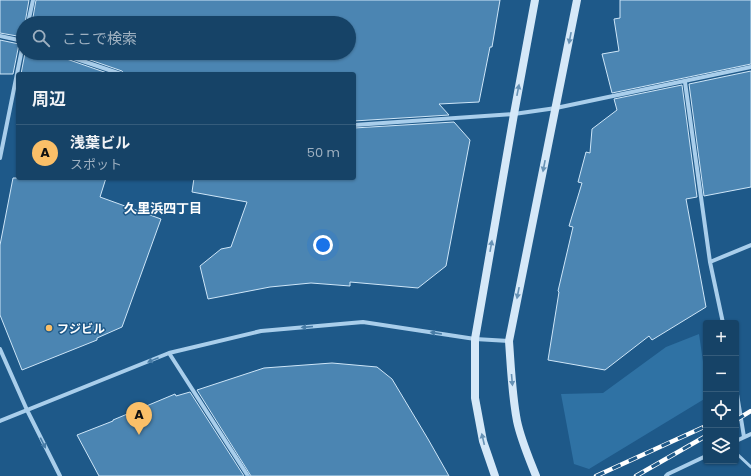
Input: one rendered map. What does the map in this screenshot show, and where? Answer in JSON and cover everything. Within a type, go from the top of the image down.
[{"type":"street","points":[[30,16],[34,0]]},
{"type":"street","points":[[495,476],[483,440],[475,398],[475,339],[535,0]]},
{"type":"street","points":[[536,476],[517,422],[513,396],[509,341],[577,0]]},
{"type":"street","points":[[0,36],[16,39]]},
{"type":"street","points":[[17,72],[20,60]]},
{"type":"street","points":[[80,60],[116,72]]},
{"type":"street","points":[[356,125],[514,114],[556,108],[751,67]]},
{"type":"street","points":[[0,158],[16,79]]},
{"type":"street","points":[[685,82],[710,262],[722,320]]},
{"type":"street","points":[[710,262],[751,245]]},
{"type":"street","points":[[0,421],[169,353],[261,331],[363,322],[475,339],[509,341]]},
{"type":"street","points":[[0,349],[27,410],[60,476]]},
{"type":"street","points":[[169,353],[248,476]]},
{"type":"street","points":[[737,392],[744,437]]},
{"type":"street","points":[[739,440],[751,434]]},
{"type":"street","points":[[666,476],[703,457]]},
{"type":"lane","points":[[739,456],[751,467]]},
{"type":"shaded area","points":[[699,334],[703,361],[703,400],[589,469],[574,464],[561,394],[603,393],[666,347]]},
{"type":"building","points":[[0,0],[29,0],[26,16],[16,16],[16,36],[0,33]]},
{"type":"building","points":[[36,0],[500,0],[492,47],[490,47],[479,102],[439,104],[449,115],[356,121],[356,72],[123,72],[90,60],[356,60],[356,16],[33,16]]},
{"type":"building","points":[[620,0],[751,0],[751,64],[612,93],[602,54],[619,51],[614,19],[620,18]]},
{"type":"building","points":[[0,40],[16,43],[16,59],[13,74],[0,74]]},
{"type":"building","points":[[24,60],[70,60],[104,72],[21,72]]},
{"type":"building","points":[[751,71],[751,187],[704,196],[689,84]]},
{"type":"building","points":[[682,85],[697,197],[686,199],[706,307],[652,340],[649,336],[605,370],[548,360],[558,291],[573,227],[569,226],[582,183],[578,182],[586,152],[590,153],[592,129],[617,110],[614,99]]},
{"type":"building","points":[[454,122],[470,140],[446,266],[418,288],[350,282],[350,286],[311,283],[270,287],[208,299],[200,266],[221,249],[231,247],[247,202],[192,192],[194,180],[356,180],[356,128]]},
{"type":"building","points":[[13,178],[16,178],[16,180],[105,180],[100,197],[161,219],[122,327],[97,338],[97,340],[22,370],[0,315],[0,245]]},
{"type":"building","points":[[332,363],[377,367],[392,379],[449,476],[251,476],[197,390],[264,368]]},
{"type":"building","points":[[190,392],[244,476],[99,476],[77,435],[175,394],[176,396]]},
{"type":"railway","points":[[739,418],[751,411]]},
{"type":"railway","points":[[596,476],[703,427]]},
{"type":"railway","points":[[636,476],[703,438]]},
{"type":"place","name":"フジビル","points":[[49,328]]},
{"type":"place","name":"浅葉ビル","points":[[139,435]]},
{"type":"district","name":"久里浜四丁目","points":[[163,208]]}]
